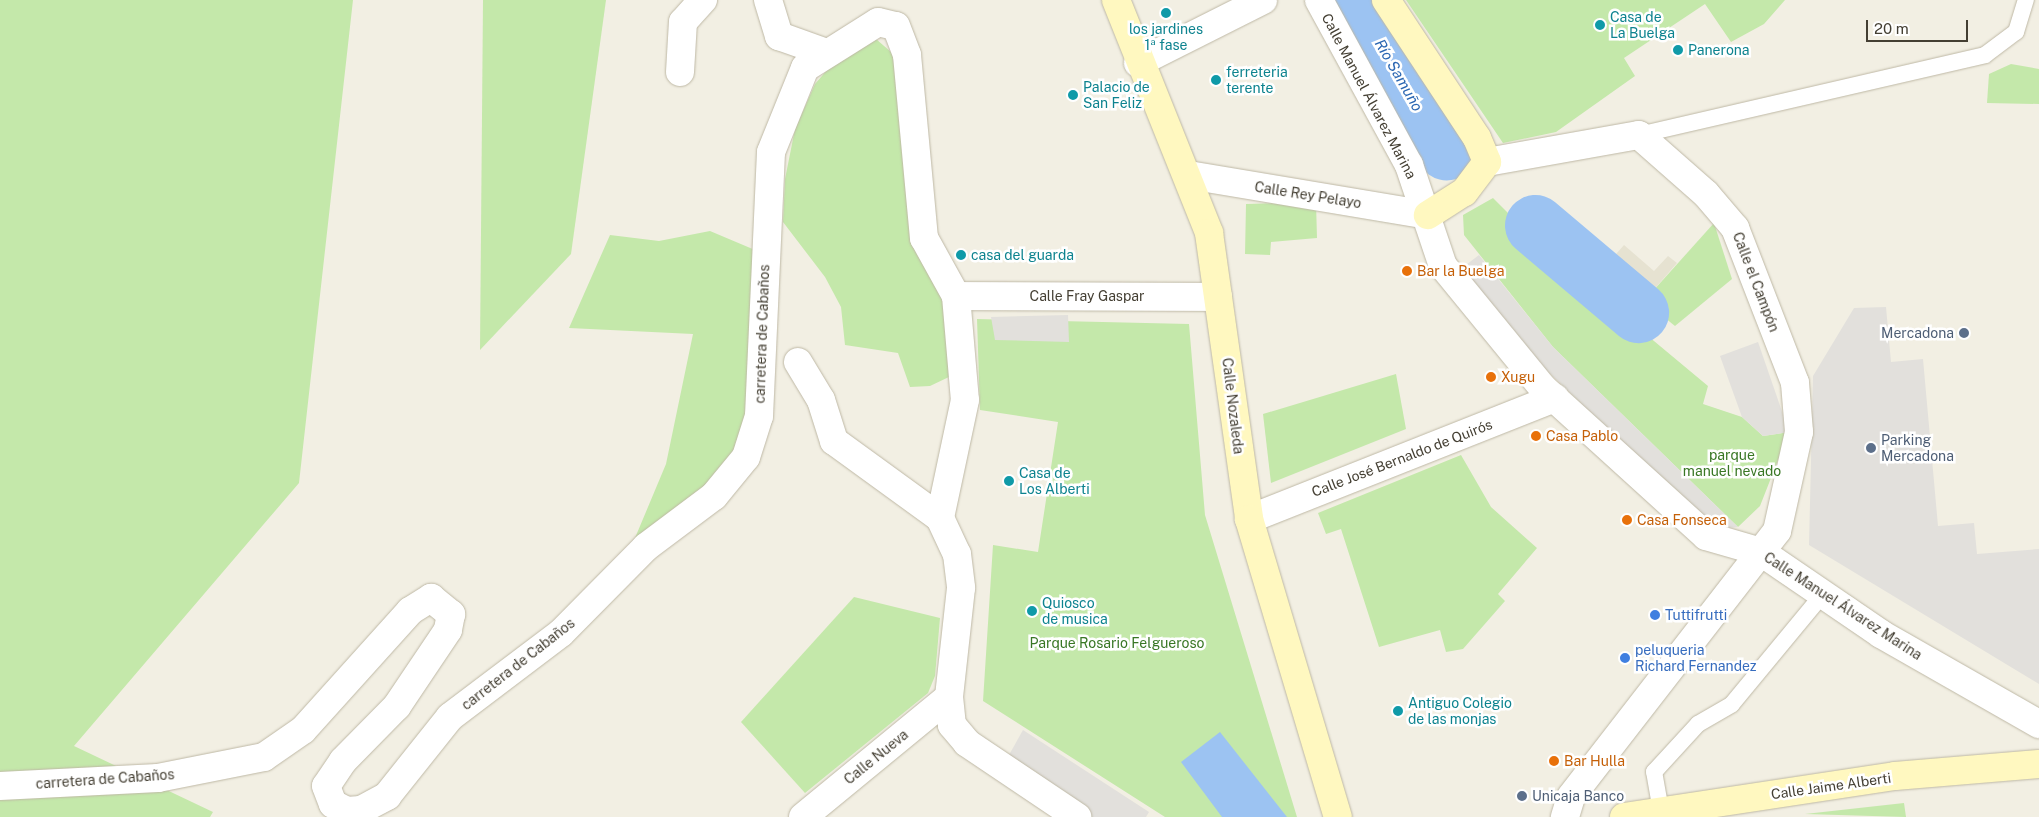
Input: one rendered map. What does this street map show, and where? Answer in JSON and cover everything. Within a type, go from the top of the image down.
[{"type":"street","points":[[680,72],[683,22],[703,0]]},
{"type":"street","points":[[768,0],[779,36],[824,52]]},
{"type":"street","name":"Calle Nozaleda","points":[[1116,0],[1138,63],[1189,175],[1209,233],[1249,519],[1338,817]]},
{"type":"street","points":[[1138,63],[1263,0]]},
{"type":"street","name":"Calle Manuel Álvarez Marina","points":[[1319,0],[1409,165],[1428,215],[1443,266],[1555,398],[1706,536],[1760,552],[1881,634],[2039,724]]},
{"type":"street","points":[[1386,0],[1477,138],[1486,162]]},
{"type":"street","name":"carretera de Cabaños","points":[[0,786],[158,778],[264,757],[303,730],[410,610],[431,598],[451,614],[448,630],[397,706],[343,761],[326,786],[333,804],[347,811],[362,810],[387,796],[450,717],[561,633],[646,548],[714,496],[746,457],[759,416],[771,152],[805,68],[824,52],[878,22],[896,26],[907,55],[924,238],[956,296]]},
{"type":"street","points":[[1428,215],[1464,192],[1486,162],[1639,134]]},
{"type":"street","name":"Calle el Campón","points":[[1565,817],[1571,797],[1777,531],[1799,432],[1795,383],[1735,228],[1706,194],[1639,134]]},
{"type":"street","name":"Calle Rey Pelayo","points":[[1189,175],[1428,215]]},
{"type":"street","points":[[940,518],[965,400],[956,296]]},
{"type":"street","name":"Calle Fray Gaspar","points":[[956,296],[1218,297]]},
{"type":"street","points":[[798,362],[821,400],[834,441],[940,518],[957,554],[961,588],[949,697],[952,725],[968,743],[1077,817]]},
{"type":"street","name":"Calle José Bernaldo de Quirós","points":[[1249,519],[1555,398]]},
{"type":"street","name":"Calle Nueva","points":[[803,817],[949,697]]},
{"type":"street","name":"Calle Jaime Alberti","points":[[1624,817],[1895,776],[2039,764]]},
{"type":"lane","points":[[1639,134],[1985,55],[2016,32],[2026,0]]},
{"type":"lane","points":[[1661,811],[1654,772],[1698,724],[1732,704],[1823,594]]},
{"type":"shaded area","points":[[1624,245],[1654,271],[1668,256],[1677,263],[1644,301],[1602,270]]},
{"type":"shaded area","points":[[1479,255],[1553,347],[1738,527],[1716,529],[1697,515],[1542,366],[1462,268]]},
{"type":"shaded area","name":"Parking Mercadona","points":[[1886,307],[1891,362],[1923,359],[1938,526],[1974,523],[1977,554],[2039,549],[2039,684],[1809,545],[1813,376],[1854,308]]},
{"type":"shaded area","points":[[1068,315],[1069,342],[995,340],[991,317]]},
{"type":"shaded area","points":[[1758,342],[1789,432],[1763,436],[1742,417],[1720,356]]},
{"type":"shaded area","points":[[1023,730],[1149,812],[1146,817],[1088,817],[1005,762]]},
{"type":"green space","points":[[0,0],[353,0],[299,483],[74,746],[213,812],[210,817],[0,817]]},
{"type":"green space","points":[[483,0],[606,0],[571,254],[480,350]]},
{"type":"green space","points":[[1406,0],[1785,0],[1764,24],[1731,42],[1705,4],[1624,58],[1635,76],[1556,132],[1503,143]]},
{"type":"green space","points":[[876,39],[891,52],[897,67],[948,302],[951,376],[930,386],[910,387],[898,353],[845,345],[841,307],[825,277],[783,222],[785,179],[795,129],[815,84],[828,69]]},
{"type":"green space","points":[[2011,64],[2039,69],[2039,104],[1987,103],[1989,74]]},
{"type":"green space","name":"parque manuel nevado","points":[[1493,198],[1546,251],[1708,386],[1703,404],[1742,417],[1763,436],[1789,432],[1760,506],[1738,527],[1553,347],[1464,235],[1463,215]]},
{"type":"green space","points":[[1316,202],[1317,238],[1271,242],[1270,255],[1245,254],[1246,204]]},
{"type":"green space","points":[[1714,223],[1732,279],[1675,326],[1644,301]]},
{"type":"green space","points":[[710,231],[755,250],[750,410],[735,455],[692,502],[635,538],[666,464],[693,334],[569,328],[610,235],[659,241]]},
{"type":"green space","name":"Parque Rosario Felgueroso","points":[[977,319],[1189,324],[1205,515],[1297,817],[1165,817],[983,701],[993,545],[1038,552],[1058,422],[980,410]]},
{"type":"green space","points":[[1396,374],[1406,429],[1271,483],[1263,414]]},
{"type":"green space","points":[[1461,455],[1491,507],[1537,548],[1498,594],[1505,601],[1463,649],[1446,652],[1440,630],[1379,647],[1341,529],[1326,534],[1318,513]]},
{"type":"green space","points":[[854,597],[940,618],[935,676],[928,693],[805,793],[741,722]]},
{"type":"green space","points":[[1904,803],[1906,817],[1805,814]]},
{"type":"water","points":[[1220,732],[1287,817],[1222,817],[1181,762]]},
{"type":"waterway","name":"Río Samuño","points":[[1355,0],[1446,149]]},
{"type":"waterway","name":"Río Samuño","points":[[1535,225],[1638,312]]},
{"type":"place","name":"los jardines 1ª fase","points":[[1166,13]]},
{"type":"place","name":"Casa de La Buelga","points":[[1600,25]]},
{"type":"place","name":"Panerona","points":[[1678,50]]},
{"type":"place","name":"ferreteria terente","points":[[1216,80]]},
{"type":"place","name":"Palacio de San Feliz","points":[[1073,95]]},
{"type":"place","name":"casa del guarda","points":[[961,255]]},
{"type":"place","name":"Bar la Buelga","points":[[1407,271]]},
{"type":"place","name":"Mercadona","points":[[1964,333]]},
{"type":"place","name":"Xugu","points":[[1491,377]]},
{"type":"place","name":"Casa Pablo","points":[[1536,436]]},
{"type":"place","name":"Parking Mercadona","points":[[1871,448]]},
{"type":"place","name":"Casa de Los Alberti","points":[[1009,481]]},
{"type":"place","name":"Casa Fonseca","points":[[1627,520]]},
{"type":"place","name":"Quiosco de musica","points":[[1032,611]]},
{"type":"place","name":"Tuttifrutti","points":[[1655,615]]},
{"type":"place","name":"peluqueria Richard Fernandez","points":[[1625,658]]},
{"type":"place","name":"Antiguo Colegio de las monjas","points":[[1398,711]]},
{"type":"place","name":"Bar Hulla","points":[[1554,761]]},
{"type":"place","name":"Unicaja Banco","points":[[1522,796]]}]
